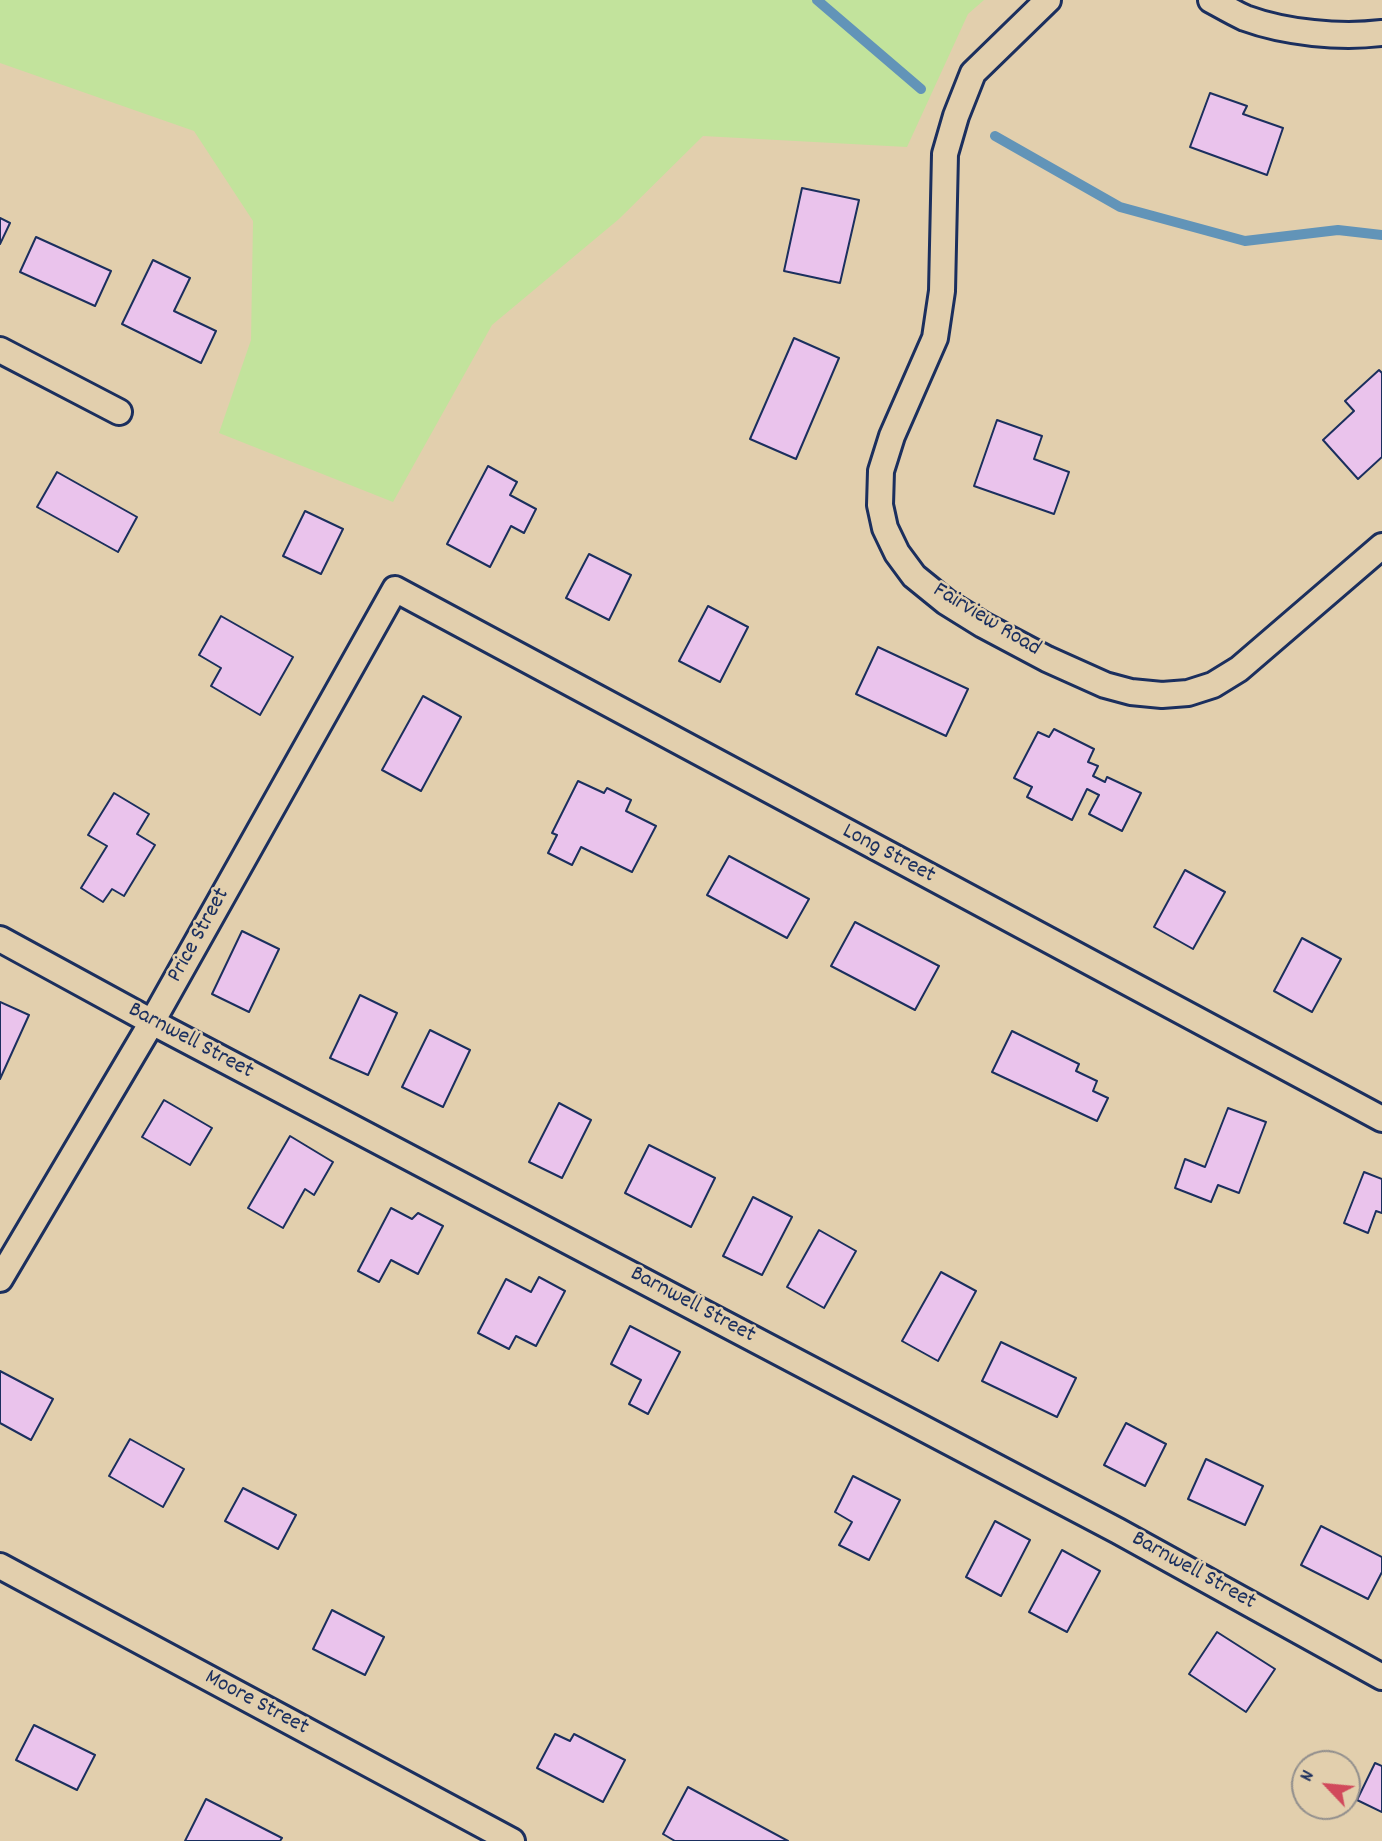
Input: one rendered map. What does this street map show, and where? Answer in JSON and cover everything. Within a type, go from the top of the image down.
[{"type":"street","name":"Fairview Road","points":[[1048,0],[973,74],[956,116],[945,154],[942,291],[935,338],[892,436],[881,471],[880,505],[885,528],[897,553],[914,576],[946,602],[983,625],[1047,659],[1105,685],[1131,692],[1162,695],[1188,693],[1213,685],[1239,669],[1382,546]]},
{"type":"street","points":[[1211,0],[1246,18],[1307,33],[1352,37],[1382,33]]},
{"type":"street","points":[[0,350],[118,412]]},
{"type":"street","name":"Price Street","points":[[0,1279],[152,1022],[395,589]]},
{"type":"street","name":"Long Street","points":[[395,589],[1382,1119]]},
{"type":"street","name":"Barnwell Street","points":[[0,939],[152,1022],[1118,1531],[1382,1678]]},
{"type":"street","name":"Moore Street","points":[[0,1566],[512,1841]]},
{"type":"green space","points":[[0,0],[984,0],[968,14],[907,147],[703,136],[619,219],[492,325],[393,502],[219,433],[251,340],[253,221],[194,131],[0,63]]},
{"type":"building","points":[[1210,93],[1247,106],[1243,114],[1283,128],[1267,175],[1190,147]]},
{"type":"building","points":[[802,188],[859,200],[840,283],[784,271]]},
{"type":"building","points":[[0,218],[10,223],[0,244]]},
{"type":"building","points":[[36,237],[111,271],[95,306],[20,272]]},
{"type":"building","points":[[153,260],[190,278],[174,311],[216,331],[201,363],[122,324]]},
{"type":"building","points":[[794,338],[839,358],[796,459],[750,439]]},
{"type":"building","points":[[1379,370],[1382,373],[1382,457],[1358,479],[1323,440],[1354,411],[1345,401]]},
{"type":"building","points":[[997,420],[1042,436],[1034,459],[1069,472],[1054,514],[974,486]]},
{"type":"building","points":[[488,466],[517,482],[510,495],[536,509],[524,533],[511,526],[490,567],[447,544]]},
{"type":"building","points":[[57,472],[137,517],[118,552],[37,507]]},
{"type":"building","points":[[305,511],[343,529],[321,574],[283,556]]},
{"type":"building","points":[[589,554],[631,575],[609,620],[566,598]]},
{"type":"building","points":[[708,606],[748,627],[720,682],[679,661]]},
{"type":"building","points":[[221,616],[293,657],[260,715],[211,686],[221,668],[199,655]]},
{"type":"building","points":[[878,647],[968,689],[946,736],[856,694]]},
{"type":"building","points":[[423,696],[461,717],[421,791],[382,770]]},
{"type":"building","points":[[1054,729],[1094,749],[1088,762],[1098,766],[1093,776],[1105,782],[1107,777],[1141,793],[1122,831],[1089,814],[1099,795],[1087,789],[1072,820],[1027,797],[1032,787],[1014,778],[1038,732],[1049,737]]},
{"type":"building","points":[[578,781],[604,793],[607,788],[631,800],[626,811],[656,826],[632,872],[581,847],[572,865],[548,853],[557,835],[552,833]]},
{"type":"building","points":[[114,793],[149,814],[137,834],[155,845],[124,896],[112,889],[103,902],[81,888],[107,846],[88,835]]},
{"type":"building","points":[[729,856],[809,899],[787,938],[707,895]]},
{"type":"building","points":[[1185,870],[1225,892],[1193,949],[1154,927]]},
{"type":"building","points":[[855,922],[939,966],[915,1010],[831,966]]},
{"type":"building","points":[[242,931],[279,949],[249,1012],[212,994]]},
{"type":"building","points":[[1302,938],[1341,959],[1312,1012],[1274,991]]},
{"type":"building","points":[[360,995],[397,1013],[368,1075],[330,1058]]},
{"type":"building","points":[[0,1002],[29,1015],[0,1079]]},
{"type":"building","points":[[430,1030],[470,1050],[443,1107],[402,1087]]},
{"type":"building","points":[[1012,1031],[1079,1064],[1076,1071],[1097,1081],[1093,1091],[1108,1098],[1097,1121],[992,1072]]},
{"type":"building","points":[[164,1100],[212,1128],[190,1165],[142,1137]]},
{"type":"building","points":[[559,1103],[591,1120],[562,1178],[529,1162]]},
{"type":"building","points":[[1228,1108],[1266,1122],[1239,1193],[1218,1185],[1211,1202],[1175,1188],[1185,1159],[1205,1167]]},
{"type":"building","points":[[290,1136],[333,1162],[314,1195],[305,1189],[283,1228],[248,1208]]},
{"type":"building","points":[[649,1145],[715,1178],[691,1227],[625,1193]]},
{"type":"building","points":[[1364,1172],[1382,1179],[1382,1213],[1376,1211],[1368,1233],[1344,1223]]},
{"type":"building","points":[[753,1197],[792,1217],[762,1275],[723,1256]]},
{"type":"building","points":[[391,1208],[412,1219],[418,1213],[443,1226],[418,1274],[391,1260],[379,1282],[358,1271]]},
{"type":"building","points":[[819,1230],[856,1251],[824,1308],[787,1287]]},
{"type":"building","points":[[941,1272],[976,1291],[938,1361],[902,1341]]},
{"type":"building","points":[[539,1277],[565,1291],[536,1346],[516,1336],[509,1349],[478,1333],[506,1279],[531,1292]]},
{"type":"building","points":[[630,1326],[680,1352],[648,1414],[629,1404],[641,1380],[611,1364]]},
{"type":"building","points":[[1001,1342],[1076,1378],[1057,1417],[982,1381]]},
{"type":"building","points":[[0,1371],[53,1399],[31,1440],[0,1423]]},
{"type":"building","points":[[1126,1423],[1166,1444],[1145,1486],[1104,1465]]},
{"type":"building","points":[[130,1439],[184,1469],[163,1507],[109,1476]]},
{"type":"building","points":[[1206,1459],[1263,1486],[1245,1525],[1188,1499]]},
{"type":"building","points":[[853,1476],[900,1500],[869,1560],[839,1545],[852,1522],[835,1512]]},
{"type":"building","points":[[243,1488],[296,1515],[278,1549],[225,1521]]},
{"type":"building","points":[[995,1521],[1030,1540],[1001,1596],[966,1577]]},
{"type":"building","points":[[1321,1526],[1382,1557],[1382,1572],[1368,1599],[1301,1565]]},
{"type":"building","points":[[1062,1550],[1100,1571],[1067,1632],[1029,1612]]},
{"type":"building","points":[[332,1610],[384,1637],[365,1675],[313,1649]]},
{"type":"building","points":[[1217,1632],[1275,1669],[1246,1712],[1189,1674]]},
{"type":"building","points":[[34,1725],[95,1755],[77,1790],[16,1760]]},
{"type":"building","points":[[555,1734],[570,1741],[574,1734],[625,1760],[603,1802],[537,1768]]},
{"type":"building","points":[[1375,1763],[1382,1766],[1382,1812],[1361,1802],[1361,1792]]},
{"type":"building","points":[[688,1787],[788,1841],[675,1841],[663,1834]]},
{"type":"building","points":[[206,1799],[282,1838],[280,1841],[185,1841]]},
{"type":"waterway","points":[[817,0],[921,89]]},
{"type":"waterway","points":[[995,136],[1120,207],[1245,241],[1338,230],[1382,235]]}]
